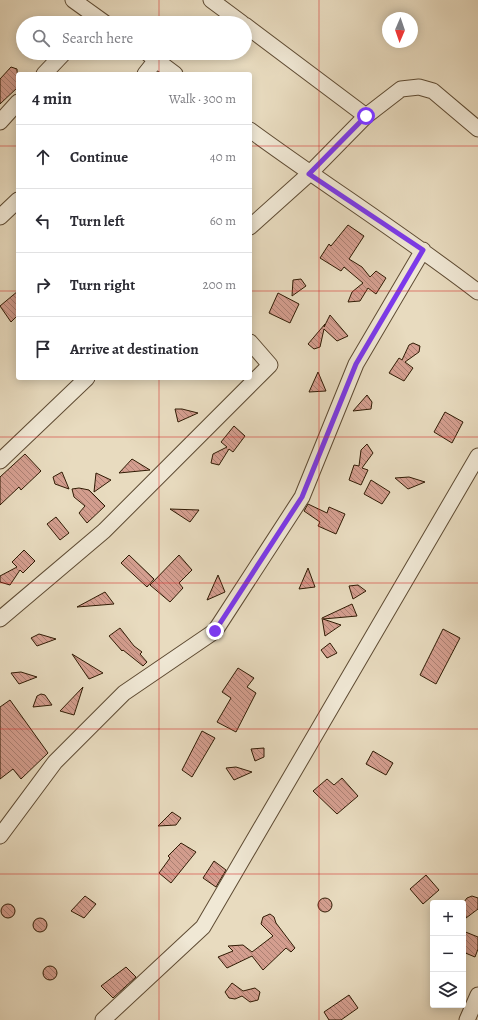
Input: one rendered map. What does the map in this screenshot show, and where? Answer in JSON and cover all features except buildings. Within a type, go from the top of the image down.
[{"type":"street","points":[[73,0],[92,16]]},
{"type":"street","points":[[211,0],[233,16]]},
{"type":"street","points":[[252,30],[366,116]]},
{"type":"street","points":[[46,72],[57,60]]},
{"type":"street","points":[[146,72],[150,60]]},
{"type":"street","points":[[156,60],[172,72]]},
{"type":"street","points":[[252,225],[309,174],[366,116],[401,89],[419,87],[433,91],[478,129]]},
{"type":"street","points":[[0,122],[16,104]]},
{"type":"street","points":[[252,131],[309,174],[423,250],[478,292]]},
{"type":"street","points":[[0,217],[16,202]]},
{"type":"street","points":[[0,836],[55,762],[124,694],[215,631],[302,497],[356,364],[423,250]]},
{"type":"street","points":[[0,619],[104,531],[270,365],[252,344]]},
{"type":"street","points":[[0,461],[86,380]]},
{"type":"street","points":[[103,1020],[203,927],[478,456]]},
{"type":"street","points":[[467,1020],[478,996]]},
{"type":"route","points":[[215,631],[302,497],[356,364],[423,250],[309,174],[366,116]]}]
